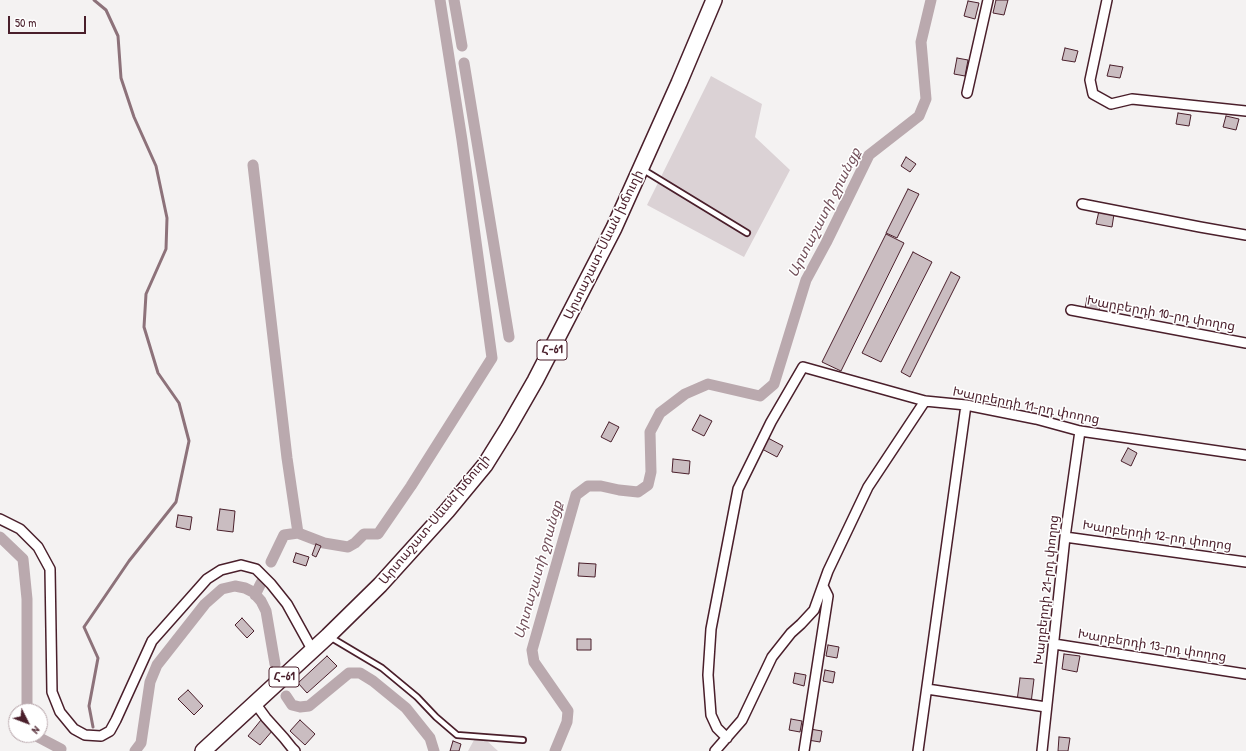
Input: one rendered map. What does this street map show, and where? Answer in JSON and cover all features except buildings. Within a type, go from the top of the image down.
[{"type":"main road","name":"Արտաշատ-Սևան խճուղի","points":[[203,751],[313,651],[380,585],[485,465],[538,376],[597,263],[641,168],[714,0]]},
{"type":"street","points":[[967,93],[988,0]]},
{"type":"street","points":[[1107,0],[1090,80],[1093,94],[1111,104],[1132,99],[1246,111]]},
{"type":"street","points":[[1082,204],[1246,235]]},
{"type":"street","name":"Խարբերդի 10-րդ փողոց","points":[[1070,310],[1246,343]]},
{"type":"street","name":"Խարբերդի 11-րդ փողոց","points":[[727,738],[717,728],[711,715],[708,675],[712,629],[738,489],[771,422],[803,367],[925,401],[966,405],[1036,419],[1080,431],[1246,455]]},
{"type":"street","points":[[716,751],[742,720],[772,657],[791,633],[814,610],[828,571],[868,487],[925,401]]},
{"type":"street","points":[[918,751],[928,689],[966,405]]},
{"type":"street","name":"Խարբերդի 21-րդ փողոց","points":[[1042,751],[1065,537],[1080,431]]},
{"type":"street","points":[[0,519],[25,534],[38,547],[50,569],[52,692],[60,712],[74,729],[85,735],[101,736],[110,731],[152,641],[207,578],[221,570],[241,565],[256,569],[287,604],[313,651]]},
{"type":"street","name":"Խարբերդի 12-րդ փողոց","points":[[1065,537],[1246,562]]},
{"type":"street","points":[[804,751],[828,596],[823,586]]},
{"type":"street","name":"Խարբերդի 13-րդ փողոց","points":[[1054,644],[1246,674]]},
{"type":"street","points":[[928,689],[1046,707]]},
{"type":"street","points":[[256,703],[266,718],[295,751]]},
{"type":"lane","points":[[641,168],[747,233]]},
{"type":"lane","points":[[328,636],[382,668],[417,697],[436,717],[457,734],[523,740]]},
{"type":"shaded area","points":[[711,76],[762,104],[755,137],[790,170],[744,257],[647,205]]},
{"type":"shaded area","points":[[474,740],[486,740],[498,751],[468,751]]},
{"type":"waterway","points":[[93,727],[89,706],[98,658],[84,627],[129,561],[176,502],[189,441],[179,403],[158,373],[144,327],[146,294],[166,249],[167,218],[156,166],[134,117],[121,78],[118,36],[106,10],[94,0]]},
{"type":"waterway","points":[[271,562],[284,535],[298,533],[324,543],[348,547],[355,543],[364,534],[378,534],[411,486],[492,358],[462,140],[440,0]]},
{"type":"waterway","points":[[454,0],[462,46]]},
{"type":"waterway","name":"Արտաշատի ջրանցք","points":[[555,751],[567,722],[568,711],[534,662],[532,650],[576,495],[588,486],[601,486],[638,492],[648,485],[651,472],[650,432],[660,413],[685,394],[708,384],[760,396],[774,384],[806,280],[826,243],[869,155],[919,116],[926,99],[921,42],[931,0]]},
{"type":"waterway","points":[[464,63],[509,337]]},
{"type":"waterway","points":[[253,165],[287,458],[298,533]]},
{"type":"waterway","name":"Արտաշատի ջրանցք","points":[[0,537],[23,559],[27,599],[27,703]]},
{"type":"waterway","points":[[255,595],[261,583]]},
{"type":"waterway","name":"Արտաշատի ջրանցք","points":[[135,751],[141,743],[150,682],[157,665],[205,604],[222,589],[235,586],[245,588],[253,592],[261,601],[266,611],[275,664]]},
{"type":"waterway","name":"Արտաշատի ջրանցք","points":[[286,696],[292,705],[300,707],[309,706],[349,673],[360,673],[373,681],[406,708],[430,738],[434,751]]},
{"type":"waterway","name":"Արտաշատի ջրանցք","points":[[48,742],[61,749]]}]
